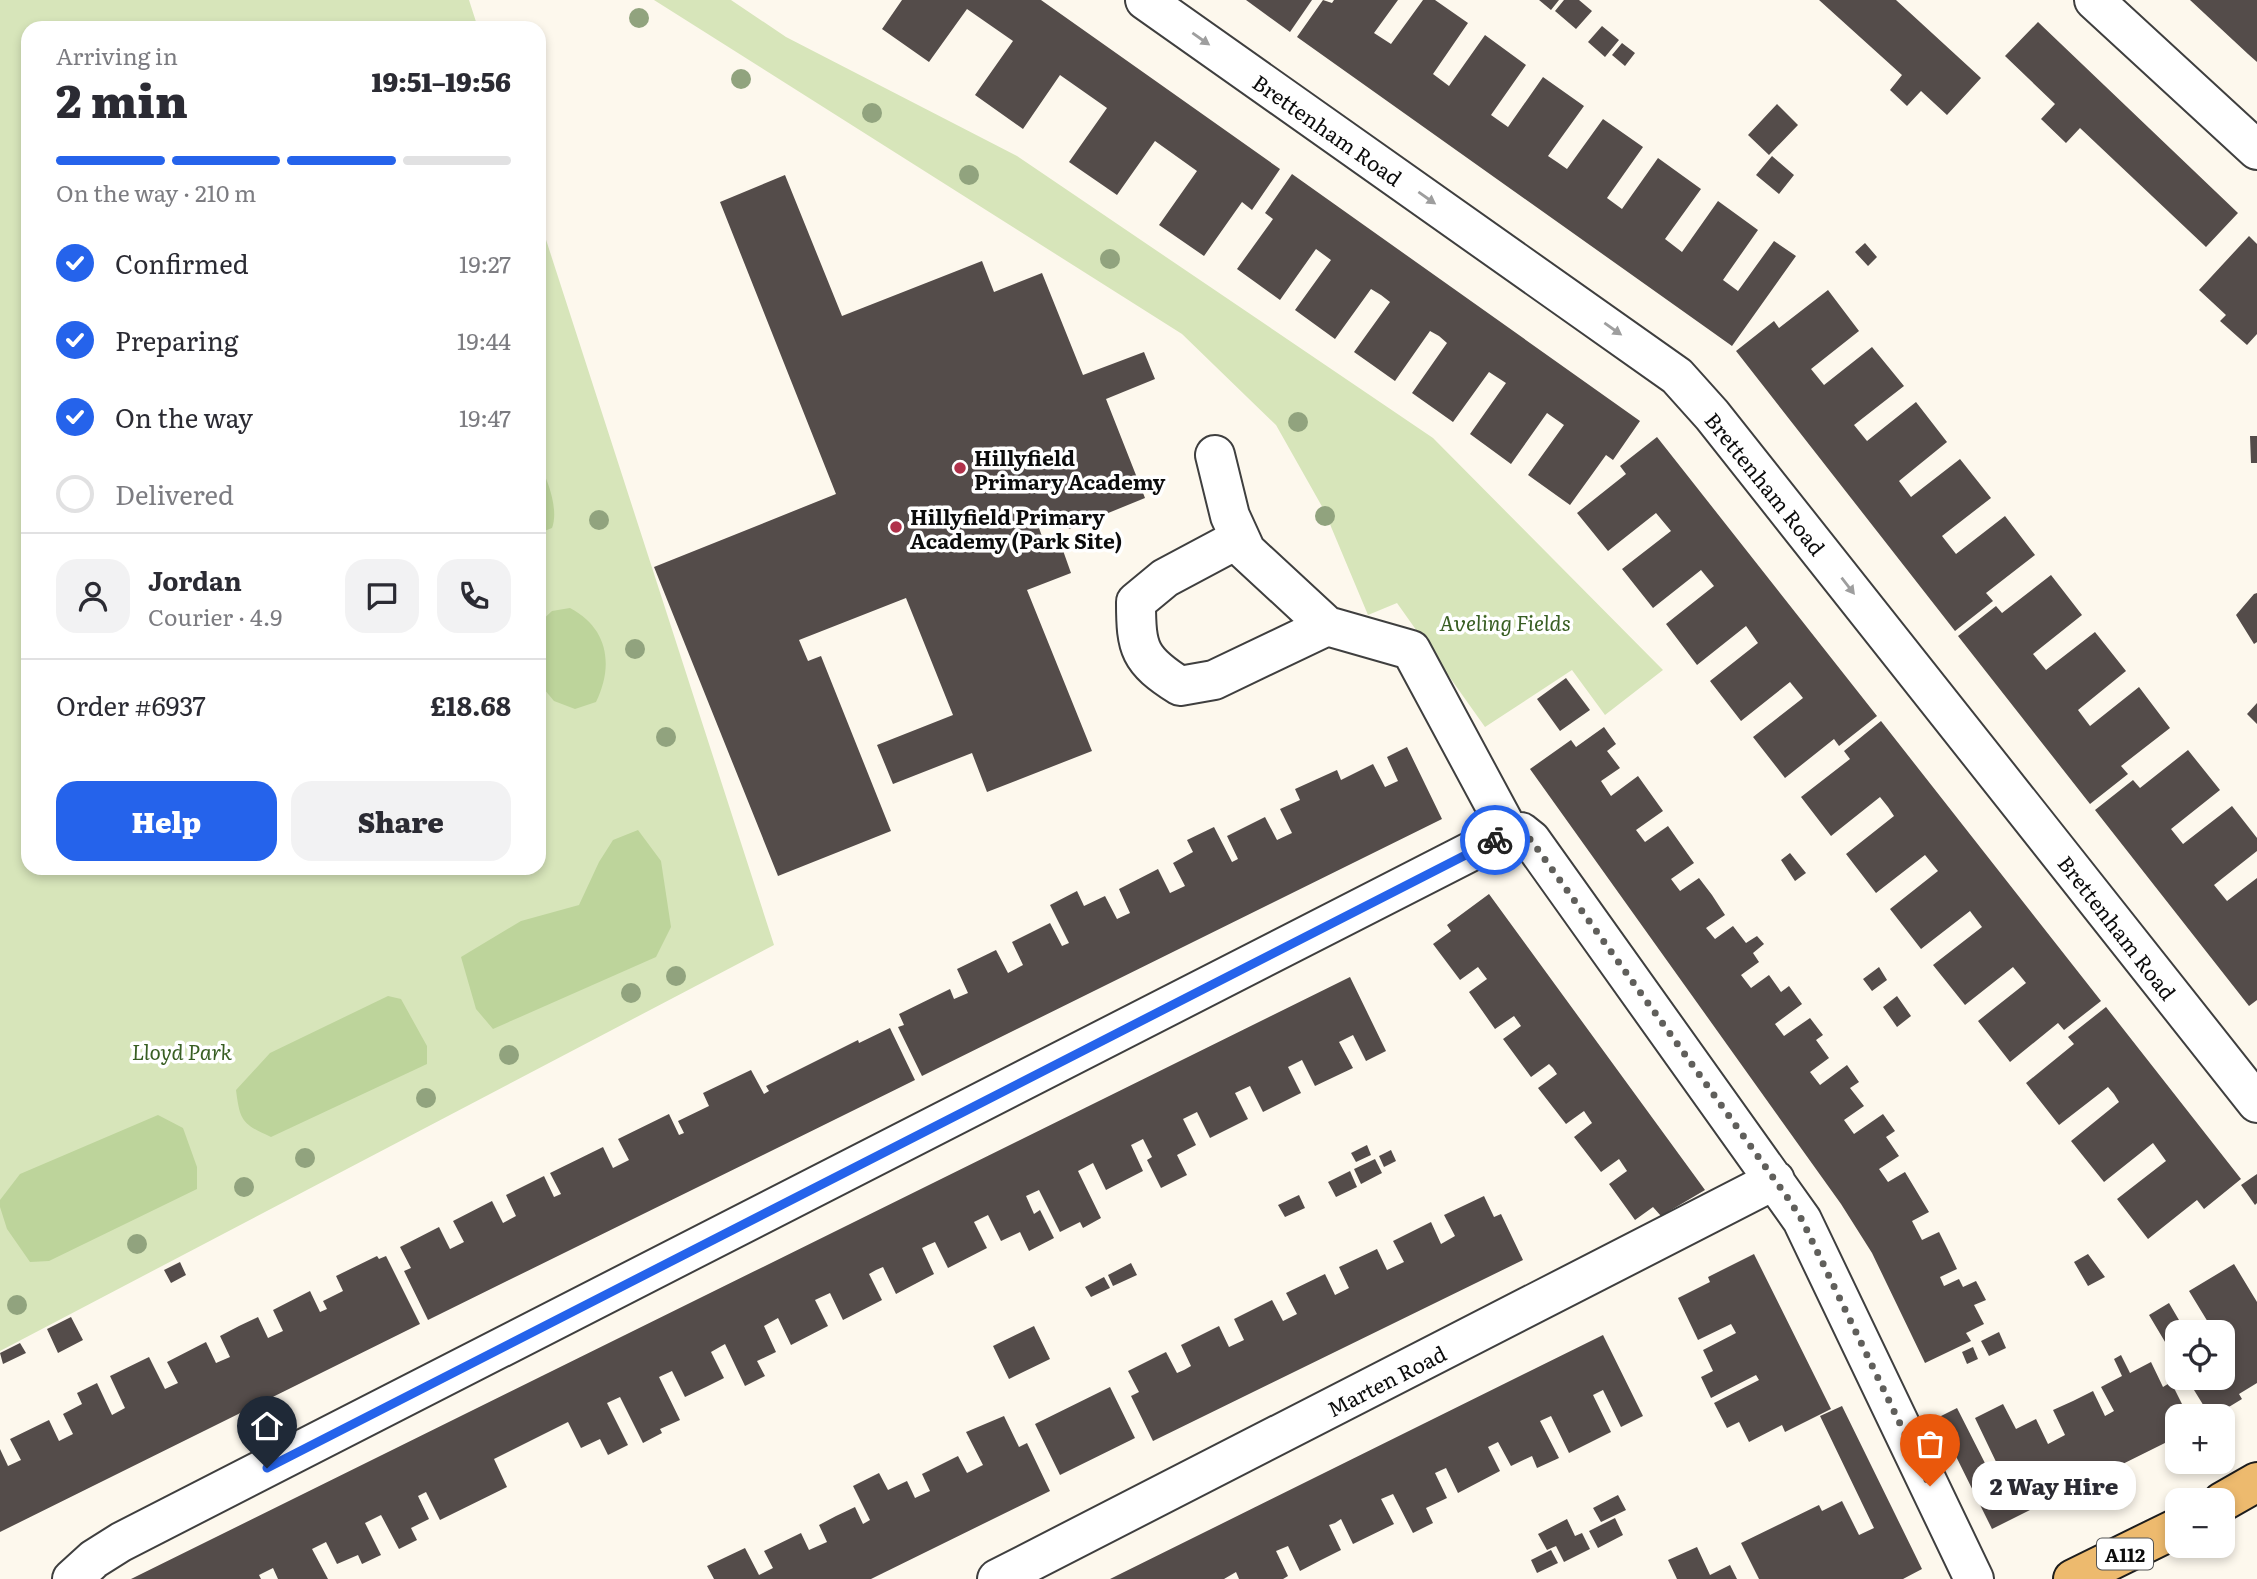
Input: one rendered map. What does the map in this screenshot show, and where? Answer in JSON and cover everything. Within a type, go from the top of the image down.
[{"type":"main road","points":[[2235,1495],[2257,1482]]},
{"type":"main road","name":"A112","points":[[2073,1579],[2165,1534]]},
{"type":"street","name":"Brettenham Road","points":[[1145,0],[1677,376],[1712,415],[2257,1102]]},
{"type":"street","points":[[2094,0],[2257,150]]},
{"type":"street","points":[[1215,455],[1230,516],[1246,551],[1327,626],[1411,650],[1509,832]]},
{"type":"street","points":[[1240,538],[1165,578],[1136,602],[1136,639],[1153,669],[1180,686],[1214,680],[1327,626]]},
{"type":"street","points":[[72,1579],[94,1559],[121,1542],[1509,832],[1521,832],[1531,840],[1802,1220],[1974,1579]]},
{"type":"street","name":"Marten Road","points":[[997,1579],[1775,1180]]},
{"type":"green space","name":"Lloyd Park","points":[[0,0],[469,0],[476,21],[21,21],[21,875],[546,875],[546,240],[774,945],[0,1351]]},
{"type":"green space","name":"Aveling Fields","points":[[654,0],[731,0],[786,37],[1017,156],[1433,438],[1663,670],[1605,715],[1572,670],[1485,727],[1397,603],[1368,615],[1324,510],[1276,425],[1182,334]]},
{"type":"green space","points":[[546,479],[553,504],[552,528],[546,530]]},
{"type":"green space","points":[[570,608],[583,616],[600,637],[606,661],[602,688],[596,702],[575,709],[554,701],[546,691],[546,617],[552,611]]},
{"type":"green space","points":[[638,830],[661,861],[671,927],[656,957],[493,1029],[476,1009],[461,957],[521,921],[579,905],[599,862],[613,840]]},
{"type":"green space","points":[[388,996],[401,999],[427,1046],[427,1064],[271,1137],[248,1125],[241,1115],[236,1090],[270,1053]]},
{"type":"green space","points":[[158,1115],[183,1128],[197,1167],[197,1189],[49,1261],[30,1262],[7,1229],[0,1207],[0,1200],[20,1174]]},
{"type":"building","points":[[902,0],[1041,0],[1280,169],[1252,210],[1242,202],[1204,256],[1159,225],[1197,171],[1155,141],[1117,195],[1069,162],[1107,108],[1060,75],[1023,129],[975,95],[1013,41],[967,9],[929,62],[882,29]]},
{"type":"building","points":[[1246,0],[1312,0],[1290,32]]},
{"type":"building","points":[[1323,0],[1332,3],[1334,0],[1398,0],[1374,33],[1391,44],[1423,0],[1435,0],[1468,23],[1433,74],[1449,86],[1485,35],[1526,65],[1491,115],[1508,127],[1543,77],[1584,106],[1548,156],[1567,169],[1603,119],[1643,147],[1607,198],[1622,209],[1658,158],[1701,189],[1665,239],[1682,252],[1718,201],[1758,230],[1723,280],[1738,291],[1774,241],[1796,256],[1732,346],[1297,37]]},
{"type":"building","points":[[1539,0],[1559,0],[1551,10]]},
{"type":"building","points":[[1564,0],[1579,0],[1592,11],[1576,29],[1555,11]]},
{"type":"building","points":[[1819,0],[1896,0],[1981,78],[1947,115],[1921,91],[1907,106],[1890,90],[1902,75]]},
{"type":"building","points":[[2190,0],[2257,0],[2257,62],[2248,54]]},
{"type":"building","points":[[2038,22],[2238,213],[2206,247],[2080,128],[2066,143],[2041,119],[2055,104],[2005,56]]},
{"type":"building","points":[[1602,26],[1619,40],[1605,57],[1588,42]]},
{"type":"building","points":[[1622,43],[1635,53],[1625,66],[1612,55]]},
{"type":"building","points":[[1777,104],[1798,125],[1769,155],[1748,135]]},
{"type":"building","points":[[1772,156],[1794,175],[1779,194],[1756,175]]},
{"type":"building","points":[[1292,174],[1640,421],[1613,460],[1606,455],[1570,505],[1528,475],[1564,425],[1547,413],[1511,464],[1470,434],[1506,383],[1489,372],[1453,422],[1412,393],[1447,343],[1439,336],[1430,331],[1395,381],[1354,352],[1390,302],[1381,295],[1371,289],[1335,339],[1295,310],[1331,260],[1316,249],[1280,300],[1237,269],[1273,219],[1265,213]]},
{"type":"building","name":"Hillyfield Primary Academy (Park Site)","points":[[785,175],[842,316],[982,261],[994,292],[1042,273],[1083,375],[1144,352],[1155,379],[1106,399],[1145,498],[1069,529],[1063,515],[1038,525],[1046,548],[1060,542],[1071,573],[1027,590],[1092,751],[987,792],[972,753],[893,784],[877,745],[953,715],[906,598],[799,640],[808,661],[821,656],[891,831],[778,876],[654,567],[836,494],[720,202]]},
{"type":"building","points":[[2249,236],[2257,244],[2257,334],[2247,345],[2220,321],[2226,315],[2199,290]]},
{"type":"building","points":[[1865,243],[1877,257],[1868,266],[1855,252]]},
{"type":"building","points":[[1828,290],[1859,331],[1811,369],[1824,385],[1872,347],[1904,386],[1854,425],[1867,441],[1916,402],[1947,442],[1899,481],[1911,497],[1960,459],[1991,498],[1942,536],[1956,554],[2005,516],[2035,555],[1986,593],[1993,601],[1955,631],[1736,351],[1774,321],[1779,328]]},
{"type":"building","points":[[2250,436],[2257,436],[2257,463],[2251,463]]},
{"type":"building","points":[[1657,437],[1877,716],[1839,746],[1834,739],[1785,778],[1753,737],[1803,698],[1790,682],[1741,721],[1710,681],[1758,643],[1746,626],[1697,665],[1666,624],[1714,586],[1701,570],[1653,608],[1622,569],[1671,531],[1656,513],[1608,551],[1577,513],[1626,474],[1620,466]]},
{"type":"building","points":[[2051,575],[2082,615],[2033,654],[2046,670],[2095,632],[2126,671],[2078,710],[2090,726],[2139,687],[2170,728],[2121,766],[2128,774],[2090,804],[1958,636],[1996,606],[2002,613]]},
{"type":"building","points":[[2257,593],[2257,642],[2254,644],[2236,615]]},
{"type":"building","points":[[1566,678],[1590,710],[1560,731],[1537,699]]},
{"type":"building","points":[[2257,703],[2257,724],[2247,714]]},
{"type":"building","points":[[1881,721],[2101,1001],[2064,1030],[2058,1023],[2010,1062],[1978,1021],[2026,983],[2013,967],[1965,1005],[1933,965],[1982,927],[1970,911],[1921,949],[1890,909],[1938,871],[1925,855],[1876,893],[1846,854],[1894,816],[1888,807],[1880,797],[1831,836],[1801,797],[1850,759],[1844,751]]},
{"type":"building","points":[[1604,727],[1616,744],[1607,751],[1620,768],[1601,781],[1611,796],[1638,776],[1663,811],[1636,830],[1645,842],[1668,826],[1694,863],[1671,879],[1680,891],[1699,878],[1725,915],[1706,928],[1715,939],[1733,926],[1746,943],[1757,936],[1764,944],[1753,953],[1759,962],[1741,975],[1751,988],[1769,975],[1781,992],[1789,986],[1802,1004],[1775,1024],[1784,1036],[1810,1018],[1823,1035],[1816,1040],[1829,1058],[1810,1072],[1820,1085],[1847,1065],[1859,1082],[1850,1088],[1864,1106],[1844,1120],[1854,1134],[1883,1114],[1895,1131],[1886,1137],[1899,1156],[1879,1169],[1888,1182],[1905,1172],[1929,1212],[1912,1221],[1922,1240],[1939,1232],[1948,1250],[1957,1269],[1940,1277],[1944,1286],[1959,1279],[1963,1287],[1976,1281],[1986,1300],[1974,1305],[1984,1324],[1966,1333],[1971,1341],[1925,1363],[1872,1253],[1841,1204],[1530,769],[1571,740],[1576,747]]},
{"type":"building","points":[[1407,747],[1442,819],[922,1076],[898,1027],[904,1025],[899,1014],[950,989],[954,999],[968,993],[957,969],[996,950],[1008,973],[1023,965],[1012,942],[1050,923],[1062,946],[1069,943],[1050,905],[1077,891],[1084,906],[1105,896],[1117,919],[1130,913],[1119,889],[1158,869],[1170,893],[1185,886],[1173,863],[1193,852],[1187,840],[1214,827],[1232,862],[1238,859],[1227,836],[1265,817],[1277,840],[1292,833],[1280,809],[1300,800],[1295,789],[1337,770],[1341,780],[1373,764],[1385,787],[1398,781],[1387,757]]},
{"type":"building","points":[[2188,750],[2220,790],[2171,829],[2183,844],[2232,806],[2257,838],[2257,851],[2214,885],[2227,901],[2257,878],[2257,1000],[2249,1006],[2095,810],[2133,780],[2140,788]]},
{"type":"building","points":[[1790,853],[1806,873],[1795,881],[1781,860]]},
{"type":"building","points":[[1489,894],[1705,1190],[1661,1216],[1653,1207],[1635,1220],[1609,1184],[1627,1171],[1619,1159],[1601,1172],[1574,1137],[1592,1123],[1584,1111],[1566,1124],[1538,1088],[1557,1074],[1553,1068],[1549,1064],[1531,1077],[1503,1039],[1521,1026],[1514,1016],[1495,1029],[1469,992],[1487,979],[1478,967],[1460,980],[1433,944],[1451,931],[1447,925]]},
{"type":"building","points":[[1879,967],[1887,980],[1872,991],[1863,979]]},
{"type":"building","points":[[1350,977],[1386,1051],[1366,1061],[1353,1035],[1339,1042],[1353,1068],[1315,1086],[1302,1060],[1288,1067],[1301,1093],[1263,1112],[1250,1086],[1235,1093],[1248,1119],[1210,1138],[1197,1112],[1183,1119],[1196,1145],[1177,1155],[1187,1175],[1161,1188],[1147,1160],[1152,1157],[1143,1139],[1131,1145],[1143,1171],[1106,1190],[1093,1163],[1078,1171],[1101,1218],[1083,1228],[1080,1222],[1060,1232],[1039,1190],[1026,1196],[1034,1214],[1040,1210],[1054,1238],[1029,1251],[1020,1232],[1001,1241],[988,1215],[974,1222],[987,1248],[948,1268],[935,1242],[922,1248],[934,1274],[896,1294],[883,1267],[869,1274],[882,1300],[843,1320],[830,1293],[815,1300],[828,1326],[791,1345],[778,1318],[764,1326],[776,1352],[757,1361],[765,1376],[745,1386],[725,1344],[711,1352],[724,1378],[685,1397],[672,1371],[659,1377],[680,1420],[660,1429],[662,1433],[643,1443],[620,1397],[607,1403],[628,1445],[608,1455],[600,1439],[581,1448],[568,1422],[494,1459],[507,1487],[440,1520],[426,1492],[418,1496],[429,1519],[411,1528],[417,1540],[399,1549],[381,1515],[365,1523],[381,1555],[362,1564],[358,1555],[337,1564],[326,1542],[312,1549],[328,1579],[278,1579],[273,1568],[259,1575],[261,1579],[131,1579]]},
{"type":"building","points":[[1897,996],[1911,1016],[1897,1027],[1883,1007]]},
{"type":"building","points":[[2106,1007],[2241,1179],[2204,1209],[2197,1200],[2148,1239],[2117,1199],[2166,1161],[2153,1143],[2104,1182],[2071,1141],[2119,1102],[2114,1094],[2108,1087],[2059,1125],[2026,1083],[2074,1044],[2068,1037]]},
{"type":"building","points":[[890,1028],[915,1080],[428,1320],[404,1271],[411,1268],[400,1247],[439,1227],[450,1249],[464,1242],[453,1221],[492,1201],[503,1223],[516,1216],[506,1195],[544,1176],[554,1197],[561,1194],[550,1173],[603,1147],[613,1168],[629,1160],[618,1139],[669,1114],[679,1135],[684,1133],[678,1121],[709,1106],[703,1093],[751,1070],[764,1094],[769,1091],[766,1086],[858,1040],[859,1043]]},
{"type":"building","points":[[1367,1145],[1371,1155],[1356,1162],[1351,1153]]},
{"type":"building","points":[[1391,1150],[1396,1161],[1384,1167],[1379,1156]]},
{"type":"building","points":[[1375,1159],[1382,1173],[1361,1184],[1354,1169]]},
{"type":"building","points":[[1350,1171],[1357,1187],[1336,1197],[1328,1182]]},
{"type":"building","points":[[2257,1174],[2257,1203],[2255,1205],[2241,1185]]},
{"type":"building","points":[[1299,1195],[1305,1208],[1285,1217],[1278,1205]]},
{"type":"building","points":[[1484,1196],[1494,1217],[1501,1214],[1523,1260],[1153,1441],[1131,1396],[1139,1392],[1128,1371],[1166,1352],[1177,1373],[1184,1370],[1191,1366],[1181,1345],[1219,1326],[1229,1347],[1244,1340],[1234,1319],[1272,1300],[1283,1321],[1297,1314],[1286,1293],[1325,1274],[1335,1295],[1349,1288],[1339,1267],[1377,1249],[1387,1270],[1404,1262],[1393,1241],[1431,1222],[1441,1244],[1455,1236],[1444,1215]]},
{"type":"building","points":[[1754,1254],[1831,1409],[1785,1432],[1782,1425],[1749,1442],[1739,1422],[1727,1428],[1714,1403],[1759,1380],[1756,1375],[1711,1398],[1701,1377],[1713,1371],[1703,1350],[1736,1333],[1731,1324],[1698,1340],[1678,1298],[1710,1282],[1708,1277]]},
{"type":"building","points":[[2088,1254],[2105,1277],[2088,1286],[2074,1262]]},
{"type":"building","points":[[377,1256],[379,1259],[386,1256],[420,1324],[0,1532],[0,1449],[8,1466],[21,1460],[10,1439],[49,1420],[59,1441],[73,1434],[63,1414],[82,1404],[77,1393],[97,1383],[112,1415],[125,1408],[110,1376],[149,1357],[165,1389],[178,1383],[167,1362],[206,1342],[216,1363],[230,1357],[220,1336],[239,1326],[258,1317],[268,1338],[283,1331],[273,1310],[310,1291],[320,1312],[327,1309],[323,1301],[343,1291],[336,1276]]},
{"type":"building","points":[[180,1262],[186,1275],[171,1283],[164,1270]]},
{"type":"building","points":[[1131,1263],[1137,1275],[1113,1286],[1108,1275]]},
{"type":"building","points":[[2234,1264],[2257,1302],[2257,1383],[2239,1394],[2242,1399],[2234,1404],[2203,1404],[2194,1390],[2235,1390],[2235,1320],[2207,1320],[2189,1291]]},
{"type":"building","points":[[1104,1277],[1110,1288],[1091,1297],[1085,1287]]},
{"type":"building","points":[[2169,1303],[2179,1320],[2165,1320],[2165,1342],[2149,1315]]},
{"type":"building","points":[[71,1317],[83,1340],[58,1353],[47,1329]]},
{"type":"building","points":[[1034,1326],[1050,1359],[1009,1379],[993,1346]]},
{"type":"building","points":[[1999,1332],[2006,1348],[1989,1356],[1981,1341]]},
{"type":"building","points":[[1603,1335],[1643,1416],[1621,1427],[1603,1390],[1593,1395],[1611,1432],[1569,1453],[1551,1416],[1540,1421],[1559,1458],[1537,1468],[1532,1456],[1511,1466],[1498,1442],[1488,1447],[1500,1471],[1458,1493],[1446,1468],[1435,1473],[1447,1498],[1426,1508],[1433,1523],[1413,1533],[1393,1494],[1381,1499],[1394,1524],[1353,1544],[1341,1519],[1329,1525],[1341,1550],[1300,1571],[1288,1546],[1276,1551],[1288,1576],[1283,1579],[1239,1579],[1236,1572],[1224,1579],[1110,1579]]},
{"type":"building","points":[[20,1343],[26,1353],[3,1364],[0,1353]]},
{"type":"building","points":[[1973,1347],[1978,1359],[1967,1364],[1962,1352]]},
{"type":"building","points":[[2121,1355],[2130,1373],[2151,1362],[2165,1390],[2175,1390],[2182,1404],[2165,1404],[2165,1443],[1992,1529],[1937,1418],[1957,1408],[1990,1473],[1999,1468],[1975,1418],[2003,1404],[2016,1429],[2036,1419],[2048,1444],[2065,1435],[2053,1410],[2093,1391],[2105,1416],[2114,1411],[2101,1387],[2122,1376],[2114,1359]]},
{"type":"building","points":[[1110,1387],[1135,1438],[1060,1475],[1035,1424]]},
{"type":"building","points":[[1842,1406],[1922,1569],[1903,1579],[1759,1579],[1741,1543],[1819,1505],[1822,1511],[1842,1501],[1859,1535],[1874,1528],[1820,1416]]},
{"type":"building","points":[[1004,1416],[1019,1447],[1027,1443],[1050,1491],[871,1579],[714,1579],[707,1566],[745,1548],[759,1575],[773,1568],[764,1551],[801,1533],[809,1550],[827,1542],[819,1525],[855,1507],[863,1524],[870,1520],[853,1486],[879,1473],[888,1490],[907,1481],[915,1498],[930,1491],[922,1474],[958,1456],[967,1473],[983,1465],[966,1432]]},
{"type":"building","points":[[1618,1495],[1626,1510],[1601,1522],[1593,1508]]},
{"type":"building","points":[[1615,1518],[1623,1535],[1598,1548],[1589,1531]]},
{"type":"building","points":[[1567,1519],[1575,1536],[1582,1533],[1590,1549],[1564,1562],[1556,1546],[1547,1550],[1538,1534]]},
{"type":"building","points":[[1697,1547],[1710,1575],[1730,1565],[1737,1579],[1677,1579],[1668,1560]]},
{"type":"building","points":[[1551,1550],[1558,1563],[1537,1573],[1531,1560]]},
{"type":"way so far","points":[[1495,840],[1509,832],[1521,832],[1531,840],[1790,1201],[1802,1220],[1930,1486]]},
{"type":"place","name":"Hillyfield Primary Academy","points":[[960,468]]},
{"type":"place","name":"Hillyfield Primary Academy (Park Site)","points":[[896,527]]},
{"type":"place","name":"2 Way Hire","points":[[1930,1486]]},
{"type":"route","points":[[267,1468],[1495,840]]}]
